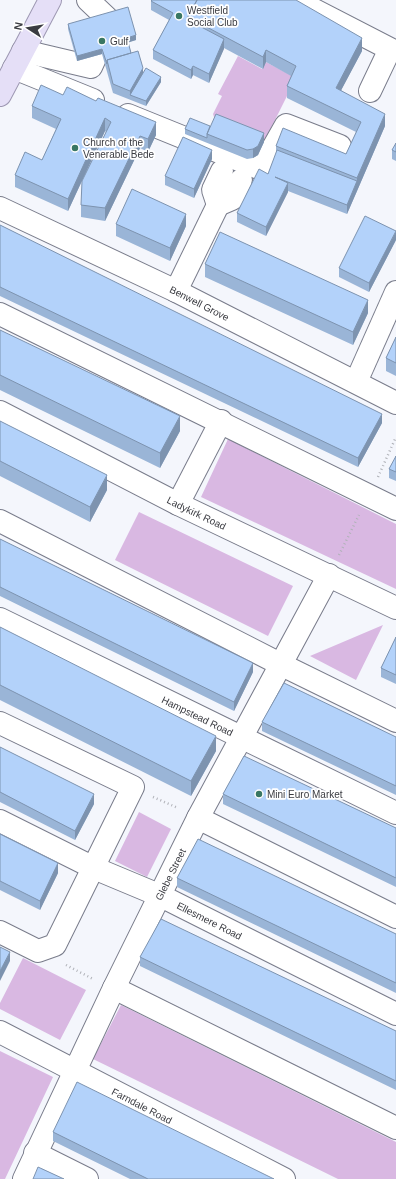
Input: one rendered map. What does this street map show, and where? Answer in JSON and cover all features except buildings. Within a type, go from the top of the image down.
[{"type":"main road","points":[[1,92],[50,0]]},
{"type":"street","points":[[88,0],[107,18]]},
{"type":"street","points":[[295,0],[390,49],[370,91]]},
{"type":"street","points":[[18,60],[91,67],[96,56]]},
{"type":"street","points":[[18,60],[260,169],[286,125],[340,146]]},
{"type":"street","points":[[218,205],[213,190],[222,171]]},
{"type":"street","points":[[176,291],[218,205],[232,199],[241,180]]},
{"type":"street","name":"Benwell Grove","points":[[0,208],[176,291],[396,403]]},
{"type":"street","points":[[356,382],[396,292]]},
{"type":"street","points":[[0,314],[396,509]]},
{"type":"street","name":"Ladykirk Road","points":[[0,412],[178,504],[396,608]]},
{"type":"street","points":[[178,504],[221,422]]},
{"type":"street","points":[[0,521],[282,665],[396,720]]},
{"type":"street","name":"Glebe Street","points":[[24,1179],[114,988],[198,818],[282,665],[329,575]]},
{"type":"street","name":"Hampstead Road","points":[[0,619],[396,813]]},
{"type":"street","points":[[0,723],[133,788],[94,868],[54,944],[38,951],[0,932]]},
{"type":"street","points":[[198,818],[396,917]]},
{"type":"street","name":"Ellesmere Road","points":[[0,821],[94,868],[160,896],[396,1014]]},
{"type":"street","points":[[114,988],[396,1128]]},
{"type":"street","name":"Farndale Road","points":[[0,1032],[284,1179]]},
{"type":"street","points":[[35,1153],[87,1179]]},
{"type":"path","points":[[133,788],[198,818]]},
{"type":"path","points":[[38,951],[114,988]]},
{"type":"shaded area","points":[[238,56],[262,69],[266,62],[296,78],[264,142],[216,123],[213,114],[222,96],[218,94]]},
{"type":"shaded area","points":[[228,439],[396,524],[396,589],[201,497]]},
{"type":"shaded area","points":[[139,512],[293,586],[268,636],[115,560]]},
{"type":"shaded area","points":[[383,625],[356,680],[310,656]]},
{"type":"shaded area","points":[[139,812],[171,829],[147,877],[115,861]]},
{"type":"shaded area","points":[[23,958],[86,990],[60,1040],[0,1009],[0,1003]]},
{"type":"shaded area","points":[[121,1005],[396,1142],[396,1179],[338,1179],[93,1059]]},
{"type":"shaded area","points":[[0,1051],[53,1077],[5,1179],[0,1179]]},
{"type":"place","name":"Westfield Social Club","points":[[179,16]]},
{"type":"place","name":"Gulf","points":[[102,41]]},
{"type":"place","name":"Church of the Venerable Bede","points":[[75,148]]},
{"type":"place","name":"Mini Euro Market","points":[[259,794]]}]
